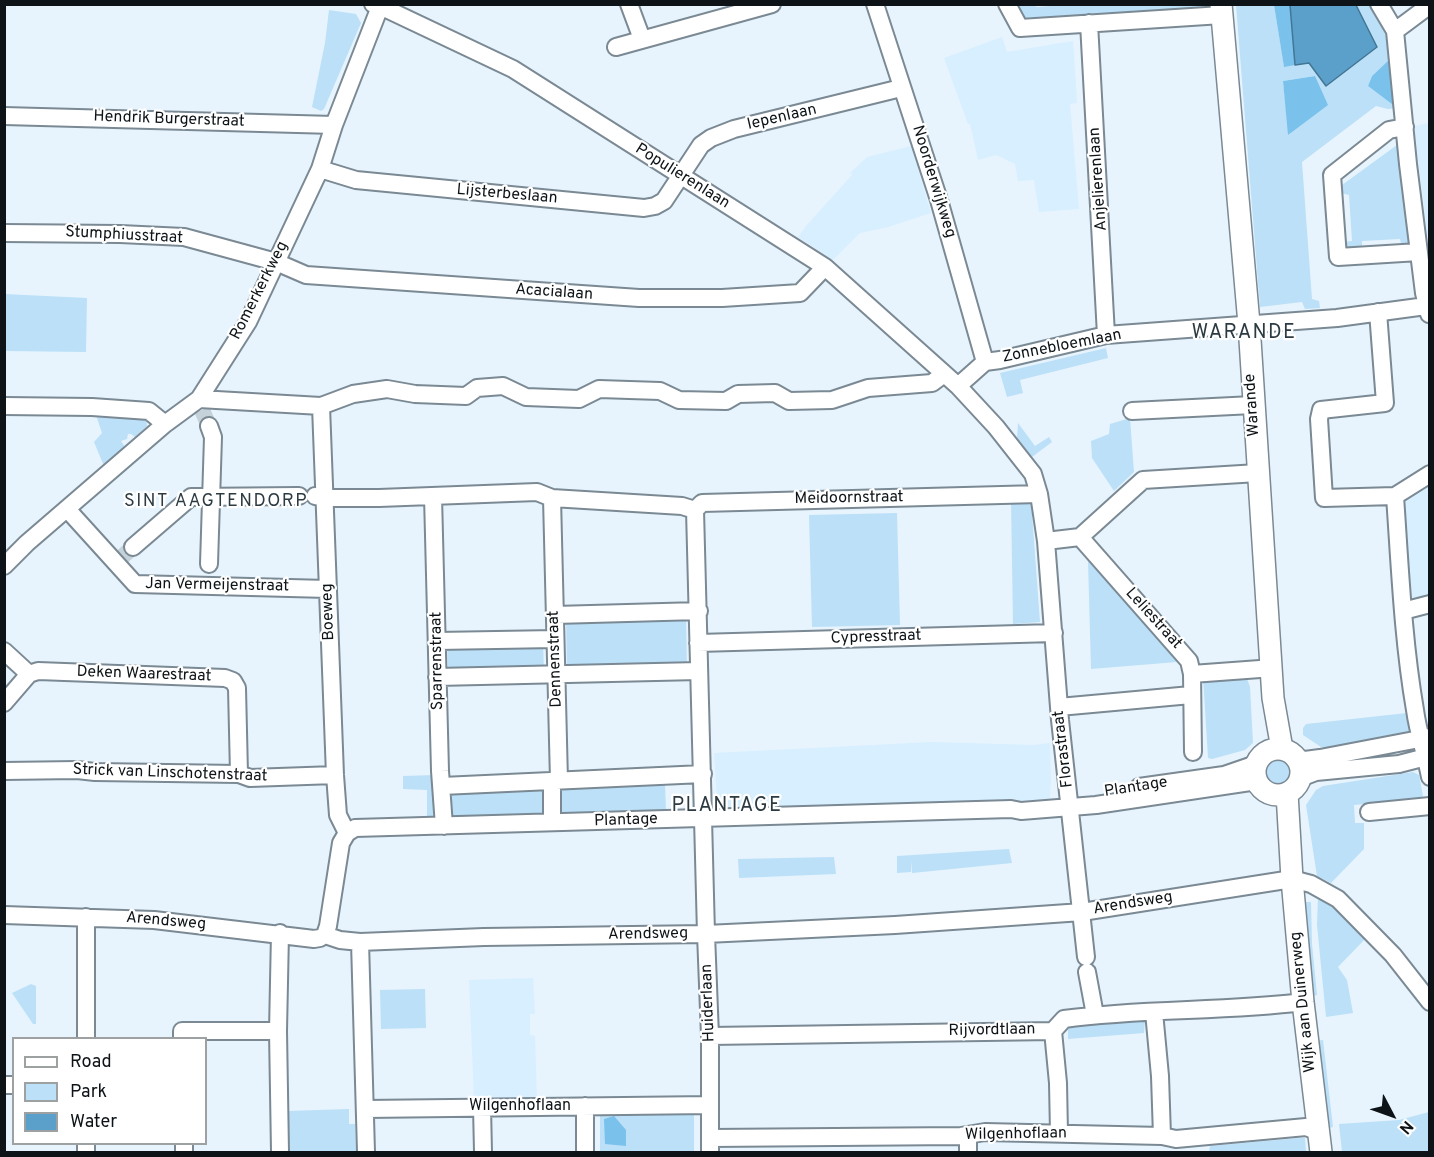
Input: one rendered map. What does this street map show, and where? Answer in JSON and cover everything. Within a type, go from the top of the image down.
[{"type":"main road","name":"Warande","points":[[1222,10],[1249,324],[1278,771]]},
{"type":"main road","name":"Wijk aan Duinerweg","points":[[1278,771],[1291,851],[1303,1002],[1320,1142]]},
{"type":"street","points":[[629,4],[642,39]]},
{"type":"street","points":[[616,47],[772,4]]},
{"type":"street","name":"Noorderwijkweg","points":[[875,4],[936,189],[985,362]]},
{"type":"street","points":[[1007,4],[1020,28],[1222,10]]},
{"type":"street","points":[[1378,4],[1395,31],[1419,252],[1427,302]]},
{"type":"street","points":[[1395,31],[1430,4]]},
{"type":"street","name":"Romerkerkweg","points":[[4,566],[27,543],[165,424],[201,404],[249,322],[320,169],[378,5]]},
{"type":"street","name":"Populierenlaan","points":[[378,5],[513,69],[825,267],[958,387]]},
{"type":"street","name":"Anjelierenlaan","points":[[1089,23],[1106,335]]},
{"type":"street","name":"Iepenlaan","points":[[680,176],[701,145],[711,138],[734,129],[901,88]]},
{"type":"street","name":"Hendrik Burgerstraat","points":[[4,116],[334,125]]},
{"type":"street","points":[[1405,127],[1389,130],[1332,175],[1338,258],[1419,252]]},
{"type":"street","name":"Lijsterbeslaan","points":[[320,169],[356,180],[644,208],[664,201],[680,176]]},
{"type":"street","name":"Stumphiusstraat","points":[[4,232],[184,237],[276,262]]},
{"type":"street","name":"Acacialaan","points":[[276,262],[306,275],[639,298],[722,298],[800,293],[825,267]]},
{"type":"street","name":"Zonnebloemlaan","points":[[958,387],[985,362],[1106,335],[1337,318],[1427,302]]},
{"type":"street","points":[[1378,312],[1384,403],[1321,410],[1319,419],[1324,498],[1395,496],[1430,474]]},
{"type":"street","points":[[201,404],[321,406],[353,394],[387,389],[416,394],[466,396],[477,388],[503,386],[526,397],[579,399],[598,389],[660,391],[679,400],[726,401],[738,394],[775,393],[789,401],[832,400],[868,388],[932,383],[944,374]]},
{"type":"street","name":"Florastraat","points":[[958,387],[996,427],[1033,474],[1039,494],[1046,541],[1059,707],[1087,964],[1095,1015]]},
{"type":"street","points":[[1132,411],[1236,404],[1253,405]]},
{"type":"street","points":[[4,406],[92,407],[149,411],[165,424]]},
{"type":"street","name":"Boeweg","points":[[321,406],[313,497],[328,589],[338,815],[347,833]]},
{"type":"street","points":[[208,426],[213,437],[209,576]]},
{"type":"street","points":[[1046,541],[1080,537],[1143,480],[1258,473]]},
{"type":"street","points":[[123,555],[191,497],[434,496],[537,492],[552,498],[682,506],[696,510]]},
{"type":"street","name":"Meidoornstraat","points":[[696,510],[702,503],[1039,494]]},
{"type":"street","name":"Sparrenstraat","points":[[434,496],[437,677],[444,826]]},
{"type":"street","points":[[1395,496],[1403,612],[1415,712],[1425,738],[1430,777]]},
{"type":"street","name":"Dennenstraat","points":[[552,498],[557,675],[552,822]]},
{"type":"street","name":"Jan Vermeijenstraat","points":[[67,509],[123,555],[135,584],[209,576],[328,589]]},
{"type":"street","name":"Huiderlaan","points":[[696,510],[710,1036],[710,1145]]},
{"type":"street","name":"Leliestraat","points":[[1080,537],[1189,661],[1193,752]]},
{"type":"street","points":[[1403,612],[1430,604]]},
{"type":"street","points":[[555,615],[699,611]]},
{"type":"street","name":"Cypresstraat","points":[[698,643],[1054,633]]},
{"type":"street","points":[[437,641],[495,635],[555,639]]},
{"type":"street","points":[[4,651],[29,674],[4,703]]},
{"type":"street","points":[[1191,674],[1260,669]]},
{"type":"street","name":"Deken Waarestraat","points":[[29,674],[38,671],[225,678],[233,681],[237,688],[238,774]]},
{"type":"street","points":[[437,677],[699,671]]},
{"type":"street","points":[[1059,707],[1191,695]]},
{"type":"street","name":"Plantage","points":[[347,833],[365,826],[444,826],[1015,809],[1021,811],[1107,803],[1278,771],[1305,760],[1425,738]]},
{"type":"street","name":"Plantage","points":[[1278,771],[1316,772],[1399,764],[1428,756]]},
{"type":"street","name":"Strick van Linschotenstraat","points":[[4,771],[77,770],[238,774],[250,778],[335,775]]},
{"type":"street","points":[[442,786],[703,774]]},
{"type":"street","points":[[1369,812],[1430,806]]},
{"type":"street","points":[[325,935],[341,843],[347,833]]},
{"type":"street","points":[[1292,879],[1311,884],[1338,899],[1393,955],[1430,1002]]},
{"type":"street","name":"Arendsweg","points":[[4,915],[154,920],[280,933],[314,939],[325,935],[340,940],[360,942],[496,937],[706,934],[895,926],[1082,912],[1292,879]]},
{"type":"street","points":[[86,917],[86,1037]]},
{"type":"street","points":[[280,933],[278,1031],[280,1152]]},
{"type":"street","points":[[360,942],[366,1152]]},
{"type":"street","name":"Rijvordtlaan","points":[[710,1036],[1053,1031],[1064,1019],[1095,1015],[1303,1002]]},
{"type":"street","points":[[1154,1012],[1160,1076],[1171,1142]]},
{"type":"street","points":[[182,1037],[182,1031],[278,1031]]},
{"type":"street","points":[[1053,1031],[1058,1083],[1059,1133]]},
{"type":"street","name":"Wilgenhoflaan","points":[[365,1109],[710,1105]]},
{"type":"street","points":[[585,1106],[585,1152]]},
{"type":"street","points":[[482,1107],[483,1152]]},
{"type":"street","name":"Wilgenhoflaan","points":[[710,1145],[986,1132],[1059,1133],[1199,1145],[1306,1127],[1320,1142]]},
{"type":"street","points":[[968,1134],[968,1152]]},
{"type":"shaded area","points":[[1274,5],[1290,5],[1295,65],[1284,67]]},
{"type":"shaded area","points":[[1002,37],[1007,52],[1073,41],[1077,103],[1070,104],[1079,209],[1039,212],[1034,180],[1018,181],[1015,164],[996,155],[978,160],[970,124],[968,124],[944,58]]},
{"type":"shaded area","points":[[1391,58],[1397,108],[1368,86],[1372,76]]},
{"type":"shaded area","points":[[1315,76],[1328,105],[1288,135],[1283,81]]},
{"type":"shaded area","points":[[1429,123],[1430,241],[1428,241],[1414,126]]},
{"type":"shaded area","points":[[911,146],[931,213],[888,227],[860,233],[833,260],[798,237],[852,175],[850,173],[867,157]]},
{"type":"shaded area","points":[[1429,481],[1429,600],[1409,602],[1402,498]]},
{"type":"shaded area","points":[[932,742],[1034,745],[1050,743],[1049,809],[718,818],[714,753]]},
{"type":"shaded area","points":[[533,978],[535,1014],[530,1014],[530,1035],[535,1036],[537,1099],[474,1100],[469,980]]},
{"type":"shaded area","points":[[614,1116],[626,1130],[626,1146],[605,1144],[604,1119]]},
{"type":"green space","points":[[1071,4],[1206,5],[1198,10],[1025,18],[1017,5],[1038,7]]},
{"type":"green space","points":[[1236,5],[1274,5],[1284,66],[1309,63],[1377,47],[1356,5],[1369,5],[1388,39],[1391,58],[1372,76],[1368,86],[1397,108],[1388,109],[1376,106],[1302,162],[1312,299],[1319,301],[1320,308],[1305,309],[1302,302],[1260,307]],"holes":[[[1315,76],[1289,135],[1283,81]]]},
{"type":"green space","points":[[329,10],[356,14],[361,23],[324,109],[321,111],[312,107]]},
{"type":"green space","points":[[1397,145],[1400,152],[1409,247],[1402,248],[1400,239],[1362,241],[1362,251],[1346,251],[1342,242],[1352,241],[1349,195],[1341,193],[1342,185]]},
{"type":"green space","points":[[4,294],[87,298],[86,352],[5,351]]},
{"type":"green space","points":[[1106,348],[1108,358],[1020,380],[1023,393],[1007,397],[1000,373]]},
{"type":"green space","points":[[96,415],[146,417],[147,426],[135,437],[128,434],[127,439],[121,441],[125,447],[104,466],[94,442],[102,433]]},
{"type":"green space","points":[[1130,418],[1134,472],[1114,491],[1092,458],[1091,441],[1109,434],[1110,424]]},
{"type":"green space","points":[[1018,423],[1035,446],[1049,437],[1052,442],[1032,457],[1017,439]]},
{"type":"green space","points":[[1011,500],[1031,500],[1040,622],[1013,624]]},
{"type":"green space","points":[[897,513],[900,625],[812,627],[809,515]]},
{"type":"green space","points":[[1088,561],[1173,653],[1177,662],[1091,669]]},
{"type":"green space","points":[[686,616],[687,668],[567,671],[566,618]]},
{"type":"green space","points":[[543,642],[544,672],[448,674],[447,643]]},
{"type":"green space","points":[[1245,673],[1250,687],[1253,743],[1245,750],[1212,759],[1208,758],[1203,677]]},
{"type":"green space","points":[[1407,713],[1415,735],[1338,749],[1321,747],[1303,735],[1303,728],[1306,724]]},
{"type":"green space","points":[[1279,757],[1290,761],[1294,772],[1290,783],[1279,787],[1268,783],[1264,772],[1268,761]]},
{"type":"green space","points":[[1413,772],[1419,775],[1423,796],[1419,799],[1354,805],[1355,823],[1364,823],[1364,849],[1331,883],[1317,876],[1306,805],[1316,790],[1323,786]]},
{"type":"green space","points":[[436,775],[437,806],[433,817],[427,817],[427,790],[403,789],[403,776]]},
{"type":"green space","points":[[665,784],[666,811],[454,818],[448,802],[451,792]]},
{"type":"green space","points":[[1009,849],[1012,863],[912,873],[911,861],[911,872],[897,873],[897,856]]},
{"type":"green space","points":[[834,857],[836,874],[739,878],[738,859]]},
{"type":"green space","points":[[1318,896],[1331,901],[1368,936],[1338,967],[1347,980],[1353,1013],[1326,1017],[1317,925]]},
{"type":"green space","points":[[1301,902],[1311,902],[1317,995],[1310,996]]},
{"type":"green space","points":[[31,984],[36,986],[36,1024],[33,1024],[12,993]]},
{"type":"green space","points":[[425,989],[426,1028],[381,1029],[380,990]]},
{"type":"green space","points":[[1145,1020],[1144,1033],[1068,1039],[1068,1026],[1094,1022]]},
{"type":"green space","points":[[1323,1040],[1333,1127],[1325,1129],[1315,1041]]},
{"type":"green space","points":[[349,1109],[349,1124],[355,1124],[356,1152],[288,1152],[288,1111]]},
{"type":"green space","points":[[1429,1112],[1429,1152],[1342,1152],[1339,1124],[1399,1120]]},
{"type":"green space","points":[[600,1115],[694,1115],[694,1151],[600,1151]]},
{"type":"green space","points":[[1305,1138],[1306,1152],[1209,1152],[1210,1146]]},
{"type":"water","points":[[1290,5],[1356,5],[1377,47],[1326,86],[1309,63],[1295,65]]},
{"type":"tunnel","points":[[202,410],[209,426]]},
{"type":"tunnel","points":[[122,557],[133,547]]},
{"type":"district","name":"WARANDE","points":[[1244,334]]},
{"type":"district","name":"SINT AAGTENDORP","points":[[216,502]]},
{"type":"district","name":"PLANTAGE","points":[[727,807]]}]
